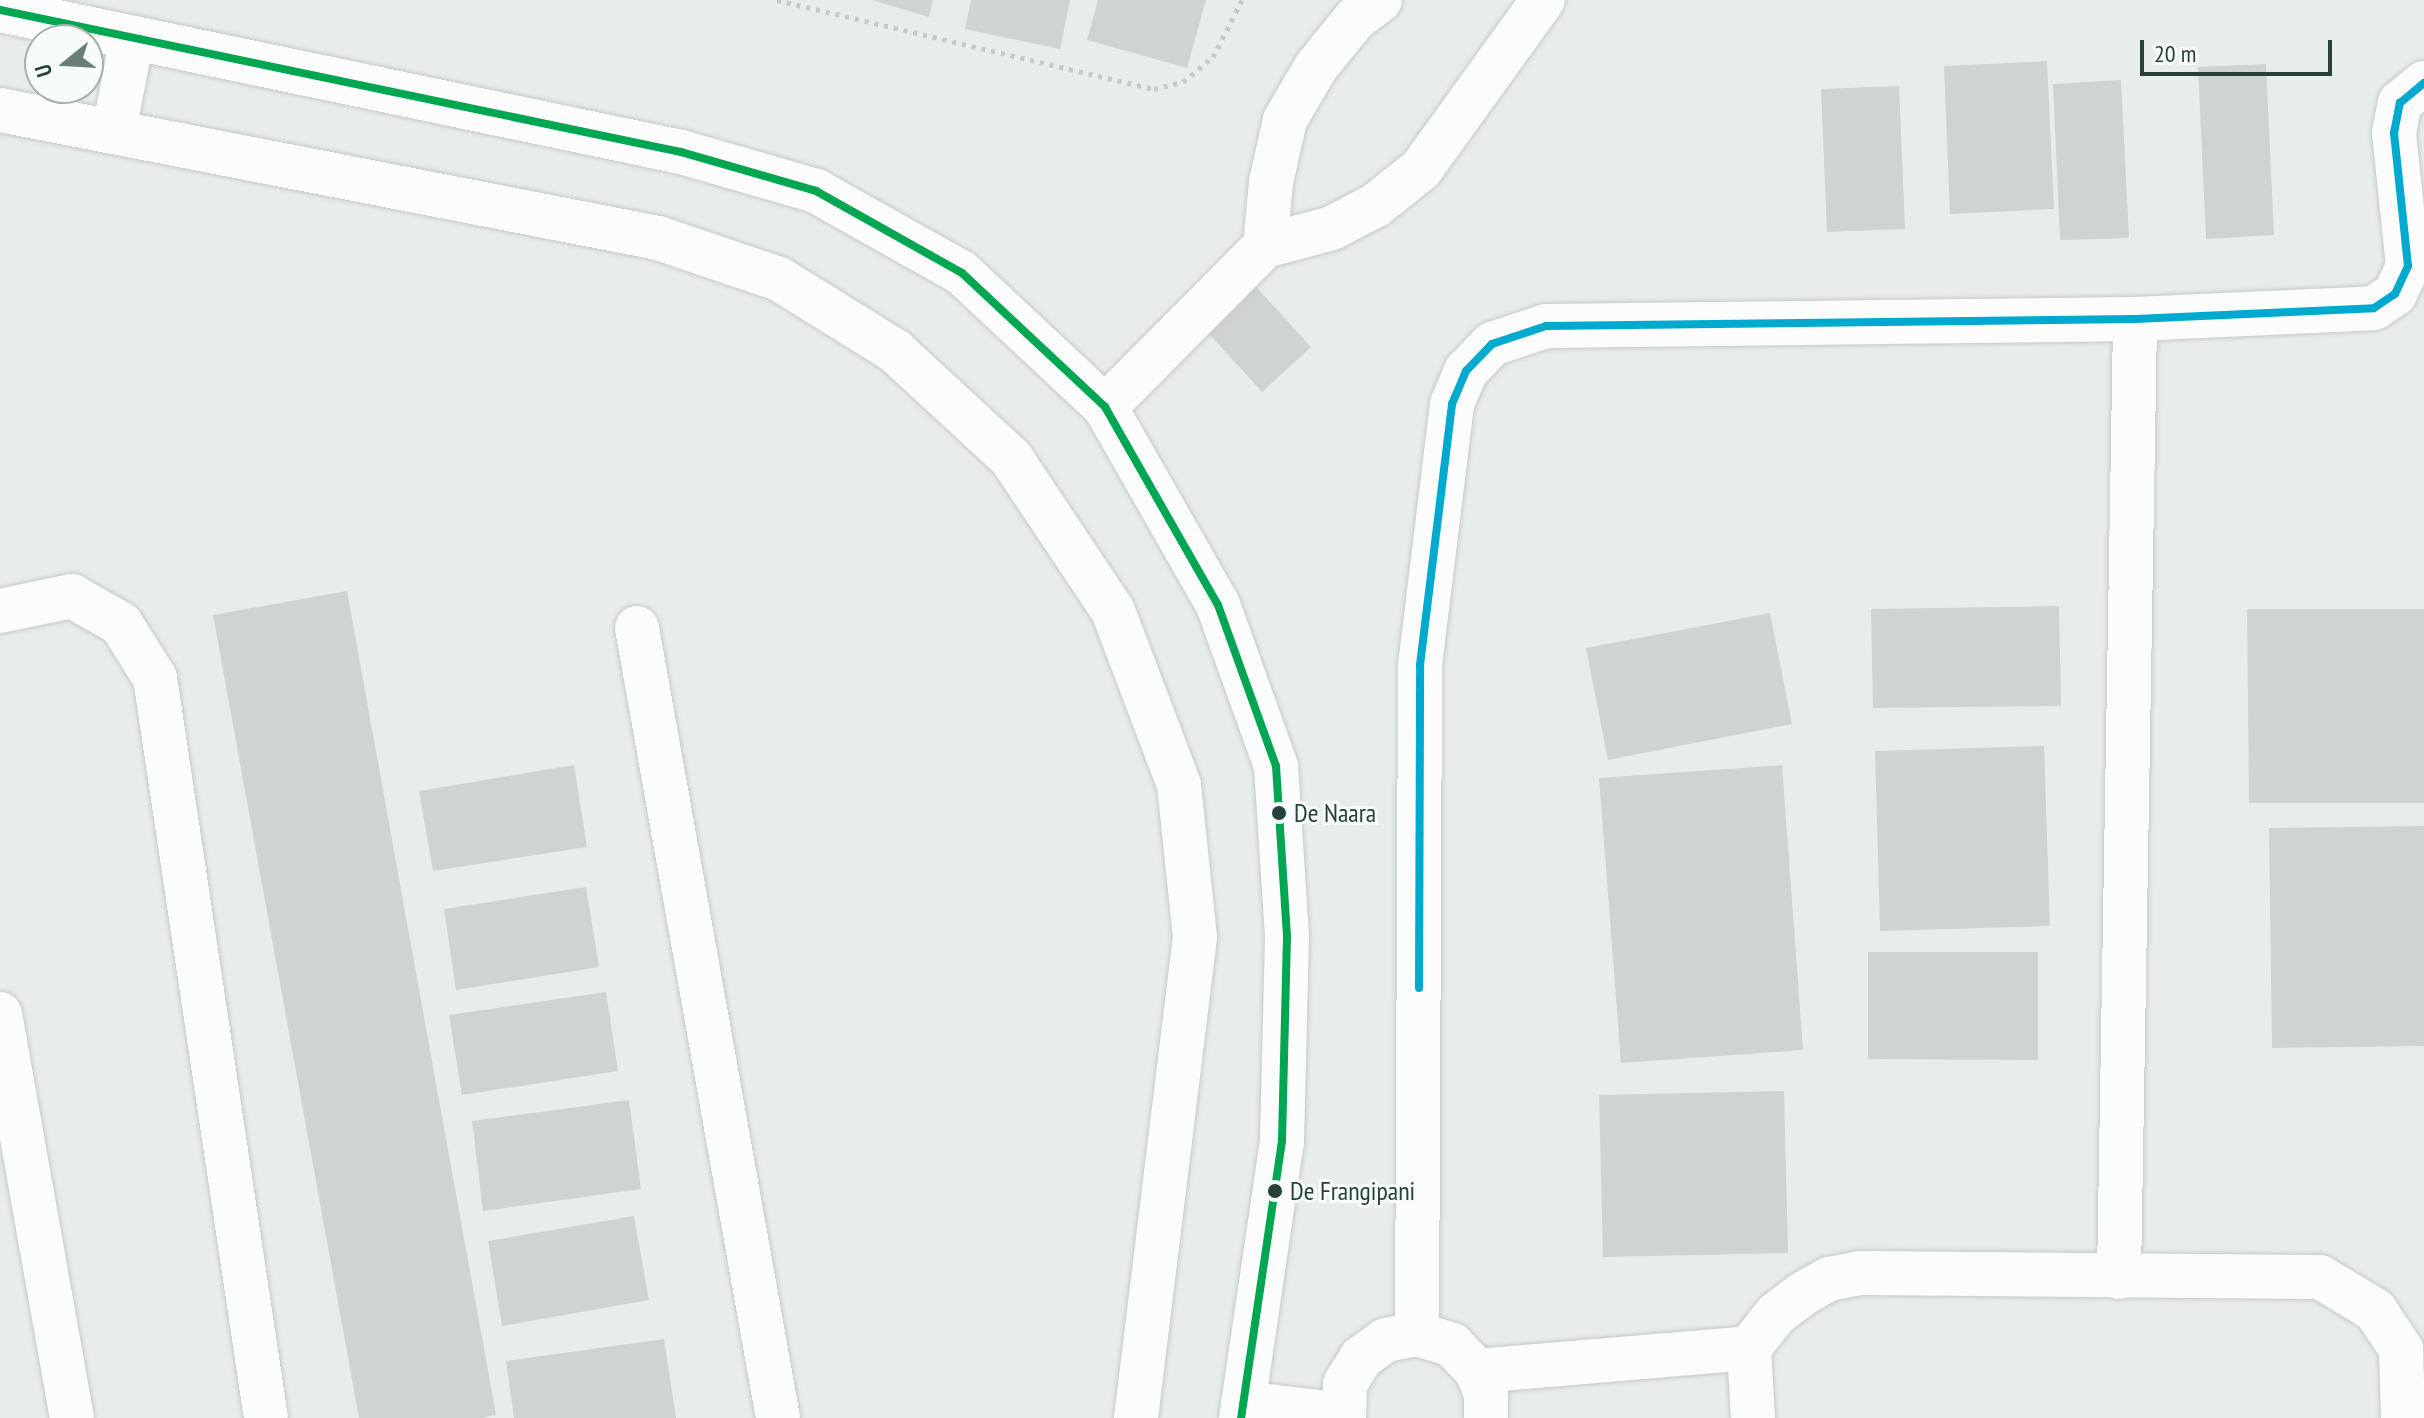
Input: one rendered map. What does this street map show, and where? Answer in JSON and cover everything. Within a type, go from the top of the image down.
[{"type":"street","points":[[1265,246],[1271,182],[1285,120],[1316,67],[1355,19],[1380,0]]},
{"type":"street","points":[[1105,407],[1265,246],[1332,228],[1376,205],[1421,169],[1537,3]]},
{"type":"street","points":[[0,10],[681,152],[816,191],[962,273],[1105,407],[1218,605],[1276,766],[1287,936],[1282,1141],[1242,1410],[1343,1416],[1345,1384],[1361,1358],[1386,1340],[1417,1334],[1452,1345],[1477,1371],[1486,1395],[1486,1418]]},
{"type":"street","points":[[114,131],[132,38]]},
{"type":"street","points":[[1417,1334],[1420,665],[1452,404],[1466,371],[1492,344],[1546,326],[2135,319],[2374,308],[2395,294],[2408,266],[2394,133],[2400,103],[2424,83]]},
{"type":"street","points":[[0,110],[658,238],[779,279],[895,351],[1011,458],[1113,611],[1179,785],[1195,937],[1134,1416]]},
{"type":"street","points":[[2119,1277],[2135,319]]},
{"type":"street","points":[[0,611],[72,596],[121,624],[155,678],[266,1418]]},
{"type":"street","points":[[637,628],[778,1418]]},
{"type":"street","points":[[0,1014],[72,1418]]},
{"type":"street","points":[[1753,1418],[1749,1348],[1776,1314],[1829,1279],[1860,1273],[2320,1277],[2375,1310],[2401,1349],[2411,1401]]},
{"type":"street","points":[[1477,1371],[1749,1348]]},
{"type":"path","points":[[777,0],[1154,89],[1183,82],[1213,57],[1242,0]]},
{"type":"building","points":[[872,0],[933,0],[929,17]]},
{"type":"building","points":[[971,0],[1070,0],[1060,49],[965,29]]},
{"type":"building","points":[[1098,0],[1206,0],[1187,68],[1087,40]]},
{"type":"building","points":[[2047,61],[2054,209],[1950,214],[1944,66]]},
{"type":"building","points":[[2266,64],[2274,235],[2206,239],[2198,67]]},
{"type":"building","points":[[2121,80],[2129,238],[2060,240],[2053,84]]},
{"type":"building","points":[[1899,86],[1905,229],[1827,232],[1821,89]]},
{"type":"building","points":[[1249,279],[1311,347],[1262,392],[1200,324]]},
{"type":"building","points":[[347,591],[496,1415],[482,1418],[359,1418],[213,615]]},
{"type":"building","points":[[2059,606],[2061,706],[1873,708],[1871,609]]},
{"type":"building","points":[[2247,609],[2424,609],[2424,803],[2249,803]]},
{"type":"building","points":[[1770,613],[1792,724],[1608,760],[1586,648]]},
{"type":"building","points":[[2044,746],[2050,926],[1880,931],[1875,751]]},
{"type":"building","points":[[574,765],[587,847],[433,871],[419,791]]},
{"type":"building","points":[[1782,765],[1803,1050],[1621,1063],[1599,778]]},
{"type":"building","points":[[2424,826],[2424,1046],[2272,1048],[2269,828]]},
{"type":"building","points":[[586,887],[599,967],[456,990],[444,909]]},
{"type":"building","points":[[1868,952],[2038,952],[2038,1060],[1868,1059]]},
{"type":"building","points":[[606,992],[618,1071],[462,1095],[449,1015]]},
{"type":"building","points":[[1784,1091],[1788,1253],[1603,1257],[1599,1095]]},
{"type":"building","points":[[629,1100],[641,1189],[483,1211],[472,1121]]},
{"type":"building","points":[[634,1216],[649,1300],[502,1326],[488,1241]]},
{"type":"building","points":[[664,1339],[676,1418],[514,1418],[506,1361]]},
{"type":"transit line","name":"20","points":[[0,10],[681,152],[816,191],[962,273],[1105,407],[1218,605],[1276,766],[1287,936],[1282,1141],[1241,1418]]},
{"type":"transit line","points":[[1419,988],[1420,665],[1452,404],[1466,371],[1492,344],[1546,326],[2135,319],[2374,308],[2395,294],[2408,266],[2394,133],[2400,103],[2424,83]]},
{"type":"place","name":"De Naara","points":[[1279,813]]},
{"type":"place","name":"De Frangipani","points":[[1275,1191]]}]
